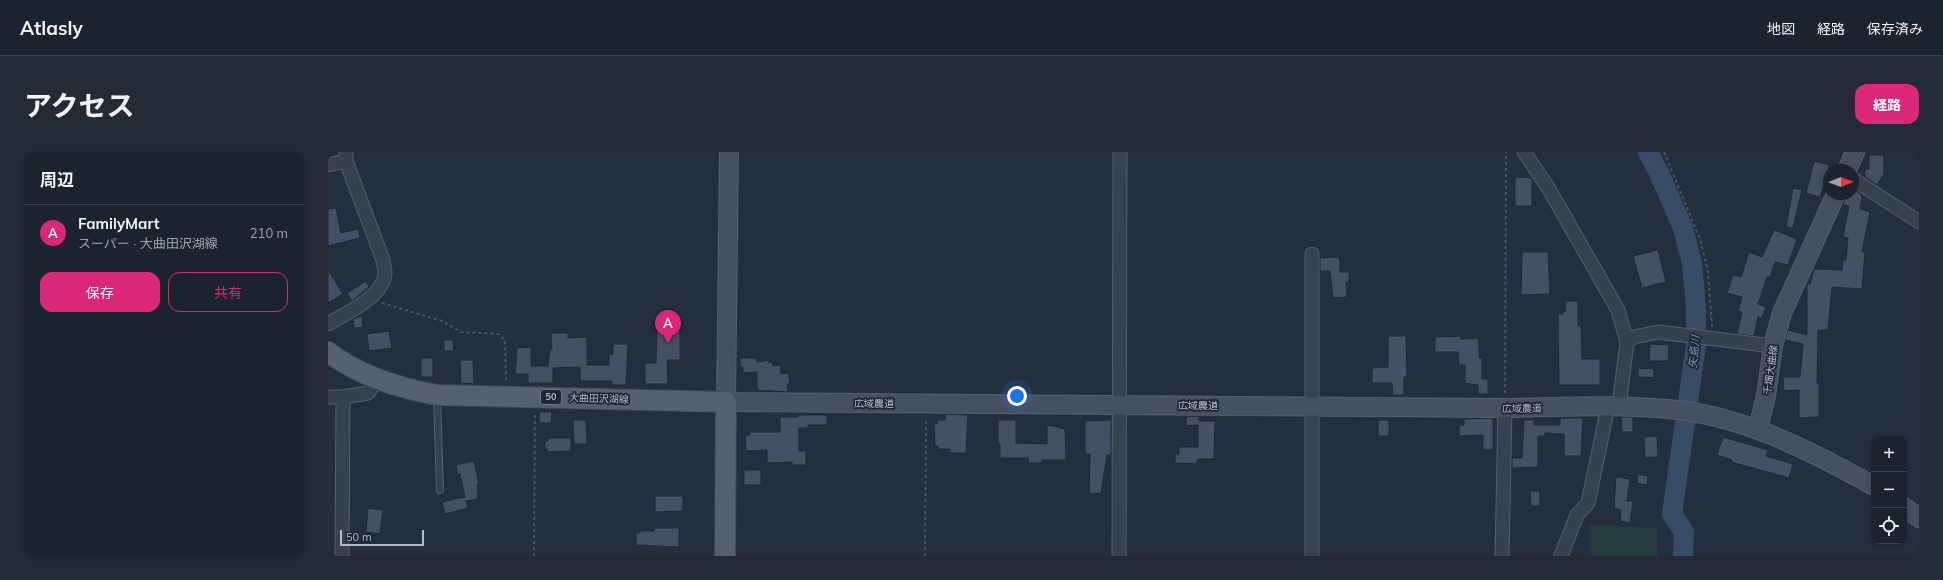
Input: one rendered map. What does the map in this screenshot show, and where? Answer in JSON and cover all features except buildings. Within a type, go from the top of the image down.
[{"type":"main road","name":"大曲田沢湖線","points":[[328,352],[356,370],[378,380],[415,391],[437,395],[535,396],[726,402]]},
{"type":"main road","points":[[724,556],[726,402]]},
{"type":"street","points":[[726,402],[729,152]]},
{"type":"street","points":[[1119,556],[1118,404],[1120,152]]},
{"type":"street","points":[[1524,152],[1549,189],[1618,310],[1627,342],[1613,406],[1588,503],[1576,515],[1562,556]]},
{"type":"street","points":[[1850,164],[1855,152]]},
{"type":"street","points":[[328,165],[346,157],[383,260],[385,273],[382,284],[374,296],[328,324]]},
{"type":"street","points":[[1859,183],[1919,222]]},
{"type":"street","name":"千畑大曲線","points":[[1758,430],[1766,396],[1773,346],[1782,313],[1833,200]]},
{"type":"street","points":[[1312,254],[1312,556]]},
{"type":"street","points":[[1627,342],[1634,337],[1658,332],[1773,346]]},
{"type":"street","points":[[328,397],[343,397],[368,393],[378,380]]},
{"type":"street","points":[[342,556],[343,397]]},
{"type":"street","name":"広域農道","points":[[726,402],[1505,408],[1613,406],[1669,409],[1704,415],[1758,430]]},
{"type":"street","points":[[1502,556],[1505,408]]},
{"type":"street","points":[[1758,430],[1802,449],[1871,484]]},
{"type":"street","points":[[1906,508],[1919,518]]},
{"type":"lane","points":[[437,395],[440,490]]},
{"type":"path","points":[[1505,408],[1506,152]]},
{"type":"path","points":[[1664,152],[1700,240],[1708,271],[1710,339]]},
{"type":"path","points":[[369,299],[442,321],[462,332],[498,334],[502,336],[505,340],[507,396]]},
{"type":"path","points":[[534,556],[535,396]]},
{"type":"path","points":[[925,556],[926,403]]},
{"type":"green space","points":[[1590,525],[1657,528],[1657,556],[1592,556],[1589,549]]},
{"type":"waterway","name":"矢島川","points":[[1648,152],[1683,228],[1692,263],[1696,308],[1696,345],[1672,514],[1684,532],[1683,556]]},
{"type":"place","name":"FamilyMart","points":[[668,343]]}]
